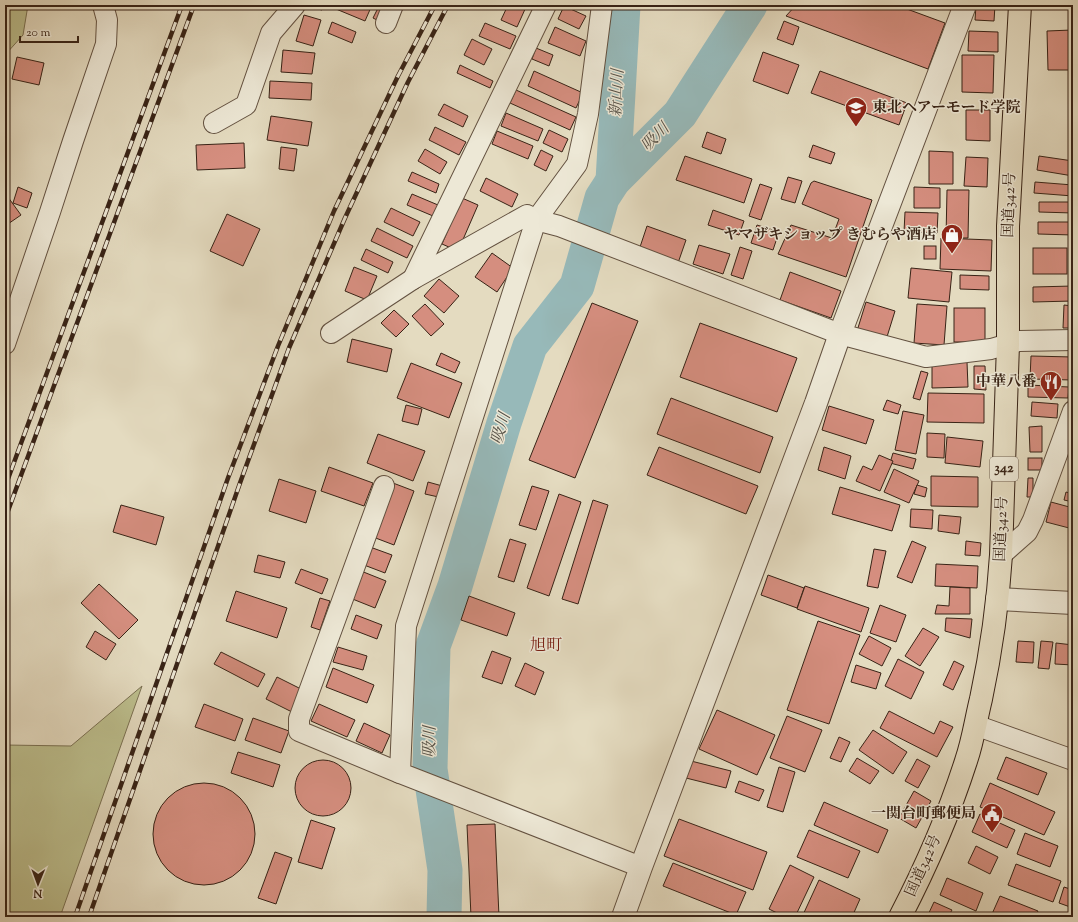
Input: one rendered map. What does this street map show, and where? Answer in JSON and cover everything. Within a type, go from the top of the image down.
[{"type":"highway","name":"国道342号","points":[[900,917],[917,883],[951,804],[967,760],[990,652],[997,599],[1001,555],[1008,344],[1008,226],[1020,5]]},
{"type":"street","points":[[5,344],[50,212],[72,141],[106,44],[107,20],[104,5]]},
{"type":"street","points":[[214,123],[246,105],[271,33],[295,5]]},
{"type":"street","points":[[386,23],[393,5]]},
{"type":"street","points":[[413,279],[546,5]]},
{"type":"street","points":[[407,776],[406,626],[536,220],[577,164],[588,114],[602,5]]},
{"type":"street","points":[[623,917],[816,403],[840,334],[965,5]]},
{"type":"street","points":[[331,333],[413,279],[527,215],[536,220],[559,226],[840,334],[926,357],[990,349],[1019,341],[1073,340]]},
{"type":"street","points":[[1001,555],[1027,532],[1033,520],[1073,411]]},
{"type":"street","points":[[384,486],[299,719],[299,731],[407,776],[641,867]]},
{"type":"street","points":[[997,599],[1073,603]]},
{"type":"street","points":[[975,725],[1073,760]]},
{"type":"green space","points":[[5,5],[28,5],[23,35],[5,55]]},
{"type":"green space","points":[[142,686],[60,917],[5,917],[5,745],[71,746]]},
{"type":"building","points":[[311,5],[324,5],[322,10],[310,7]]},
{"type":"building","points":[[338,5],[372,5],[365,21],[336,9]]},
{"type":"building","points":[[508,5],[520,5],[526,7],[517,27],[501,20]]},
{"type":"building","points":[[796,5],[896,5],[945,23],[928,69],[786,16]]},
{"type":"building","points":[[976,5],[995,5],[994,21],[975,20]]},
{"type":"building","points":[[379,6],[391,11],[385,24],[373,18]]},
{"type":"building","points":[[564,6],[586,16],[579,29],[558,19]]},
{"type":"building","points":[[304,15],[321,20],[313,46],[296,41]]},
{"type":"building","points":[[784,21],[799,27],[793,45],[777,39]]},
{"type":"building","points":[[332,22],[356,32],[352,43],[328,33]]},
{"type":"building","points":[[485,23],[516,36],[510,49],[479,36]]},
{"type":"building","points":[[555,27],[586,41],[580,56],[548,43]]},
{"type":"building","points":[[1072,30],[1072,70],[1048,70],[1047,31]]},
{"type":"building","points":[[969,31],[998,32],[998,52],[968,51]]},
{"type":"building","points":[[472,39],[492,49],[484,65],[464,55]]},
{"type":"building","points":[[536,48],[553,55],[549,66],[532,59]]},
{"type":"building","points":[[283,50],[315,53],[312,74],[281,72]]},
{"type":"building","points":[[763,52],[799,65],[788,94],[753,81]]},
{"type":"building","points":[[962,55],[994,55],[993,93],[962,92]]},
{"type":"building","points":[[17,57],[44,63],[39,85],[12,79]]},
{"type":"building","points":[[460,65],[493,81],[490,88],[457,73]]},
{"type":"building","points":[[534,71],[583,93],[576,108],[528,86]]},
{"type":"building","points":[[820,71],[907,103],[899,125],[811,93]]},
{"type":"building","points":[[270,81],[312,83],[311,100],[269,98]]},
{"type":"building","points":[[516,90],[576,117],[570,130],[510,103]]},
{"type":"building","points":[[444,104],[468,116],[463,127],[438,115]]},
{"type":"building","points":[[966,110],[990,110],[990,141],[966,140]]},
{"type":"building","points":[[506,113],[543,129],[538,141],[501,126]]},
{"type":"building","points":[[271,116],[312,122],[308,146],[267,140]]},
{"type":"building","points":[[435,127],[466,142],[459,155],[429,140]]},
{"type":"building","points":[[549,130],[568,139],[562,152],[543,143]]},
{"type":"building","points":[[497,131],[533,146],[528,159],[492,144]]},
{"type":"building","points":[[707,132],[726,139],[721,154],[702,147]]},
{"type":"building","points":[[244,143],[245,168],[197,170],[196,145]]},
{"type":"building","points":[[813,145],[835,153],[831,164],[809,157]]},
{"type":"building","points":[[281,147],[297,149],[294,171],[279,169]]},
{"type":"building","points":[[425,149],[447,162],[440,174],[418,161]]},
{"type":"building","points":[[541,150],[553,156],[546,171],[534,165]]},
{"type":"building","points":[[929,151],[953,152],[953,184],[929,184]]},
{"type":"building","points":[[685,156],[752,179],[744,203],[676,180]]},
{"type":"building","points":[[1039,156],[1073,161],[1073,176],[1037,170]]},
{"type":"building","points":[[966,157],[988,158],[987,187],[964,186]]},
{"type":"building","points":[[412,172],[439,184],[436,193],[408,181]]},
{"type":"building","points":[[788,177],[802,181],[795,203],[781,199]]},
{"type":"building","points":[[486,178],[518,194],[512,207],[480,191]]},
{"type":"building","points":[[814,181],[872,200],[846,277],[778,254],[791,225],[832,238],[839,219],[802,204],[811,183]]},
{"type":"building","points":[[1035,182],[1073,185],[1073,196],[1034,193]]},
{"type":"building","points":[[760,184],[772,188],[761,220],[749,216]]},
{"type":"building","points":[[18,187],[32,193],[27,208],[13,203]]},
{"type":"building","points":[[914,187],[940,188],[940,208],[914,208]]},
{"type":"building","points":[[947,190],[969,190],[968,238],[946,238]]},
{"type":"building","points":[[5,193],[21,215],[5,226]]},
{"type":"building","points":[[412,194],[438,205],[433,216],[407,205]]},
{"type":"building","points":[[462,198],[478,205],[458,251],[442,244]]},
{"type":"building","points":[[1039,202],[1073,202],[1073,213],[1039,212]]},
{"type":"building","points":[[391,208],[420,222],[413,236],[384,222]]},
{"type":"building","points":[[713,210],[744,221],[739,235],[708,225]]},
{"type":"building","points":[[905,212],[938,213],[937,233],[904,232]]},
{"type":"building","points":[[227,214],[260,229],[243,266],[210,251]]},
{"type":"building","points":[[1038,222],[1073,222],[1073,235],[1038,234]]},
{"type":"building","points":[[757,225],[779,232],[773,250],[751,243]]},
{"type":"building","points":[[647,226],[686,240],[678,263],[639,250]]},
{"type":"building","points":[[377,228],[413,246],[407,258],[371,241]]},
{"type":"building","points":[[941,238],[992,240],[991,271],[940,269]]},
{"type":"building","points":[[699,245],[730,254],[723,274],[693,264]]},
{"type":"building","points":[[924,246],[936,246],[936,259],[924,259]]},
{"type":"building","points":[[740,247],[752,251],[743,279],[731,275]]},
{"type":"building","points":[[1033,248],[1067,248],[1067,274],[1033,274]]},
{"type":"building","points":[[366,249],[393,262],[388,273],[361,260]]},
{"type":"building","points":[[492,253],[513,268],[497,292],[475,277]]},
{"type":"building","points":[[354,267],[377,276],[367,300],[345,291]]},
{"type":"building","points":[[911,268],[952,272],[949,302],[908,298]]},
{"type":"building","points":[[790,272],[841,291],[831,318],[780,300]]},
{"type":"building","points":[[960,275],[989,276],[989,290],[960,289]]},
{"type":"building","points":[[439,279],[459,296],[444,313],[424,296]]},
{"type":"building","points":[[1073,286],[1073,301],[1033,302],[1033,287]]},
{"type":"building","points":[[866,302],[895,311],[886,340],[857,331]]},
{"type":"building","points":[[592,303],[638,321],[575,478],[529,460]]},
{"type":"building","points":[[425,304],[444,324],[431,336],[412,316]]},
{"type":"building","points":[[917,304],[947,306],[944,345],[914,343]]},
{"type":"building","points":[[1064,305],[1073,306],[1072,328],[1063,328]]},
{"type":"building","points":[[954,308],[985,308],[985,342],[954,342]]},
{"type":"building","points":[[394,310],[409,324],[396,337],[381,323]]},
{"type":"building","points":[[700,323],[797,358],[777,412],[680,377]]},
{"type":"building","points":[[352,339],[392,349],[387,372],[347,362]]},
{"type":"building","points":[[441,353],[460,362],[455,373],[436,365]]},
{"type":"building","points":[[1031,356],[1073,357],[1073,380],[1030,379]]},
{"type":"building","points":[[967,362],[968,387],[932,388],[932,363]]},
{"type":"building","points":[[411,363],[462,383],[449,418],[397,398]]},
{"type":"building","points":[[974,366],[985,366],[986,390],[974,389]]},
{"type":"building","points":[[921,371],[928,373],[920,400],[913,398]]},
{"type":"building","points":[[1028,385],[1069,387],[1068,398],[1028,397]]},
{"type":"building","points":[[928,393],[984,394],[984,423],[927,422]]},
{"type":"building","points":[[671,398],[773,437],[760,473],[657,434]]},
{"type":"building","points":[[887,400],[901,405],[898,414],[883,410]]},
{"type":"building","points":[[1032,402],[1058,404],[1057,418],[1031,416]]},
{"type":"building","points":[[406,405],[422,409],[418,425],[402,421]]},
{"type":"building","points":[[829,406],[874,420],[866,444],[822,430]]},
{"type":"building","points":[[903,411],[924,415],[916,454],[895,450]]},
{"type":"building","points":[[1042,426],[1042,452],[1030,452],[1029,427]]},
{"type":"building","points":[[927,433],[945,434],[944,458],[927,457]]},
{"type":"building","points":[[378,434],[425,451],[413,481],[367,463]]},
{"type":"building","points":[[947,437],[983,441],[980,467],[945,463]]},
{"type":"building","points":[[659,447],[758,486],[746,514],[647,475]]},
{"type":"building","points":[[824,447],[851,456],[845,479],[818,470]]},
{"type":"building","points":[[893,453],[916,459],[913,469],[890,463]]},
{"type":"building","points":[[879,455],[893,461],[880,491],[856,481],[863,466],[872,470]]},
{"type":"building","points":[[1028,458],[1042,458],[1042,470],[1028,470]]},
{"type":"building","points":[[329,467],[373,483],[364,506],[321,491]]},
{"type":"building","points":[[894,469],[919,481],[909,503],[884,492]]},
{"type":"building","points":[[931,476],[978,477],[978,507],[931,506]]},
{"type":"building","points":[[1028,478],[1033,478],[1033,497],[1027,497]]},
{"type":"building","points":[[279,479],[316,491],[306,523],[269,511]]},
{"type":"building","points":[[428,482],[446,487],[443,498],[425,494]]},
{"type":"building","points":[[393,483],[414,491],[394,545],[373,537]]},
{"type":"building","points":[[917,485],[927,488],[925,497],[914,494]]},
{"type":"building","points":[[532,486],[549,491],[536,530],[519,525]]},
{"type":"building","points":[[840,487],[900,505],[892,531],[832,514]]},
{"type":"building","points":[[1066,492],[1073,494],[1073,502],[1064,500]]},
{"type":"building","points":[[559,494],[581,502],[549,596],[527,588]]},
{"type":"building","points":[[593,500],[608,505],[578,604],[562,599]]},
{"type":"building","points":[[1051,502],[1073,508],[1073,529],[1046,522]]},
{"type":"building","points":[[121,505],[164,517],[156,545],[113,532]]},
{"type":"building","points":[[911,509],[933,510],[932,529],[910,527]]},
{"type":"building","points":[[939,515],[961,517],[959,534],[938,531]]},
{"type":"building","points":[[510,539],[526,544],[514,582],[498,577]]},
{"type":"building","points":[[912,541],[926,547],[912,583],[897,577]]},
{"type":"building","points":[[966,541],[981,543],[980,556],[965,555]]},
{"type":"building","points":[[370,547],[392,555],[385,573],[364,565]]},
{"type":"building","points":[[874,549],[886,551],[878,588],[867,586]]},
{"type":"building","points":[[258,555],[285,562],[280,578],[254,572]]},
{"type":"building","points":[[936,564],[978,566],[977,588],[935,586]]},
{"type":"building","points":[[301,569],[328,579],[322,594],[295,583]]},
{"type":"building","points":[[361,571],[386,581],[375,608],[350,598]]},
{"type":"building","points":[[768,575],[804,588],[797,608],[761,595]]},
{"type":"building","points":[[99,584],[138,620],[119,639],[81,603]]},
{"type":"building","points":[[805,586],[869,608],[861,632],[797,609]]},
{"type":"building","points":[[950,587],[970,588],[970,614],[935,614],[937,605],[949,606]]},
{"type":"building","points":[[236,591],[287,608],[277,638],[226,621]]},
{"type":"building","points":[[469,596],[515,613],[507,636],[461,620]]},
{"type":"building","points":[[320,598],[330,601],[320,630],[311,627]]},
{"type":"building","points":[[880,605],[906,615],[896,642],[870,633]]},
{"type":"building","points":[[356,615],[382,625],[377,639],[351,629]]},
{"type":"building","points":[[946,618],[972,619],[970,638],[945,631]]},
{"type":"building","points":[[818,621],[860,635],[829,724],[787,710]]},
{"type":"building","points":[[923,628],[939,637],[920,666],[905,656]]},
{"type":"building","points":[[95,631],[116,644],[106,660],[86,647]]},
{"type":"building","points":[[869,636],[891,648],[882,666],[859,654]]},
{"type":"building","points":[[1018,641],[1034,642],[1033,663],[1016,662]]},
{"type":"building","points":[[1041,641],[1053,642],[1049,669],[1038,668]]},
{"type":"building","points":[[1056,643],[1073,645],[1073,665],[1055,664]]},
{"type":"building","points":[[338,647],[367,656],[363,670],[333,662]]},
{"type":"building","points":[[492,651],[511,658],[502,684],[482,677]]},
{"type":"building","points":[[221,652],[265,674],[258,687],[214,664]]},
{"type":"building","points":[[898,659],[924,672],[911,699],[885,686]]},
{"type":"building","points":[[954,661],[964,666],[953,690],[943,685]]},
{"type":"building","points":[[525,663],[544,672],[535,695],[515,686]]},
{"type":"building","points":[[856,665],[881,673],[876,689],[851,682]]},
{"type":"building","points":[[333,668],[374,685],[367,703],[326,687]]},
{"type":"building","points":[[277,677],[303,690],[292,712],[266,699]]},
{"type":"building","points":[[204,704],[243,719],[235,741],[195,727]]},
{"type":"building","points":[[319,704],[355,720],[347,737],[311,721]]},
{"type":"building","points":[[717,710],[775,735],[757,775],[699,749]]},
{"type":"building","points":[[889,711],[934,734],[940,721],[953,727],[937,757],[880,728]]},
{"type":"building","points":[[787,716],[822,730],[805,772],[770,758]]},
{"type":"building","points":[[253,718],[289,731],[281,753],[245,740]]},
{"type":"building","points":[[364,723],[390,735],[382,753],[356,741]]},
{"type":"building","points":[[873,730],[907,752],[893,774],[859,750]]},
{"type":"building","points":[[839,737],[850,742],[841,762],[830,758]]},
{"type":"building","points":[[238,752],[280,765],[273,787],[231,773]]},
{"type":"building","points":[[1006,757],[1047,773],[1038,795],[997,779]]},
{"type":"building","points":[[857,758],[879,771],[870,784],[849,771]]},
{"type":"building","points":[[917,759],[930,766],[918,788],[905,781]]},
{"type":"building","points":[[318,760],[328,760],[343,768],[349,777],[351,788],[349,799],[343,808],[328,816],[318,816],[307,811],[300,804],[295,793],[295,783],[300,772],[307,765]]},
{"type":"building","points":[[691,761],[731,771],[726,788],[686,778]]},
{"type":"building","points":[[779,767],[795,772],[783,812],[767,807]]},
{"type":"building","points":[[739,781],[764,790],[759,801],[735,792]]},
{"type":"building","points":[[204,783],[224,787],[232,791],[240,798],[247,806],[251,814],[255,834],[251,854],[247,862],[240,870],[232,877],[224,881],[204,885],[184,881],[176,877],[168,870],[161,862],[157,854],[153,834],[157,814],[161,806],[168,798],[176,791],[184,787]]},
{"type":"building","points":[[990,783],[1055,812],[1044,835],[980,807]]},
{"type":"building","points":[[914,791],[931,801],[916,828],[899,818]]},
{"type":"building","points":[[824,802],[888,830],[878,853],[814,825]]},
{"type":"building","points":[[980,814],[1015,830],[1007,848],[972,832]]},
{"type":"building","points":[[679,819],[767,852],[753,890],[664,856]]},
{"type":"building","points":[[311,820],[335,828],[322,869],[298,862]]},
{"type":"building","points":[[495,824],[499,917],[471,917],[467,825]]},
{"type":"building","points":[[809,830],[860,851],[848,878],[797,857]]},
{"type":"building","points":[[1025,833],[1058,846],[1050,867],[1017,854]]},
{"type":"building","points":[[976,846],[998,857],[990,874],[968,863]]},
{"type":"building","points":[[275,852],[292,858],[276,904],[258,898]]},
{"type":"building","points":[[673,863],[746,892],[736,915],[663,886]]},
{"type":"building","points":[[1016,864],[1061,881],[1053,902],[1008,885]]},
{"type":"building","points":[[790,865],[814,877],[795,917],[785,917],[769,909]]},
{"type":"building","points":[[947,878],[983,893],[976,911],[940,895]]},
{"type":"building","points":[[819,880],[860,899],[852,917],[802,917]]},
{"type":"building","points":[[1064,887],[1073,890],[1073,908],[1059,903]]},
{"type":"building","points":[[1000,896],[1038,911],[1035,917],[999,917],[992,914]]},
{"type":"building","points":[[934,902],[952,910],[948,917],[927,917]]},
{"type":"waterway","name":"新山川","points":[[613,181],[623,5]]},
{"type":"waterway","name":"吸川","points":[[444,917],[445,870],[430,769],[433,646],[455,586],[504,423],[530,346],[577,286],[602,198],[613,181],[680,114],[750,5]]},
{"type":"railway","points":[[5,487],[182,5]]},
{"type":"railway","points":[[5,519],[194,5]]},
{"type":"railway","points":[[75,917],[228,478],[278,346],[334,211],[398,76],[435,5]]},
{"type":"railway","points":[[89,917],[240,483],[289,348],[345,218],[408,82],[448,5]]},
{"type":"place","name":"東北ヘアーモード学院","points":[[856,128]]},
{"type":"place","name":"ヤマザキショップ きむらや酒店","points":[[952,254]]},
{"type":"place","name":"中華八番","points":[[1051,402]]},
{"type":"place","name":"一関台町郵便局","points":[[992,834]]},
{"type":"district","name":"旭町","points":[[546,646]]}]
